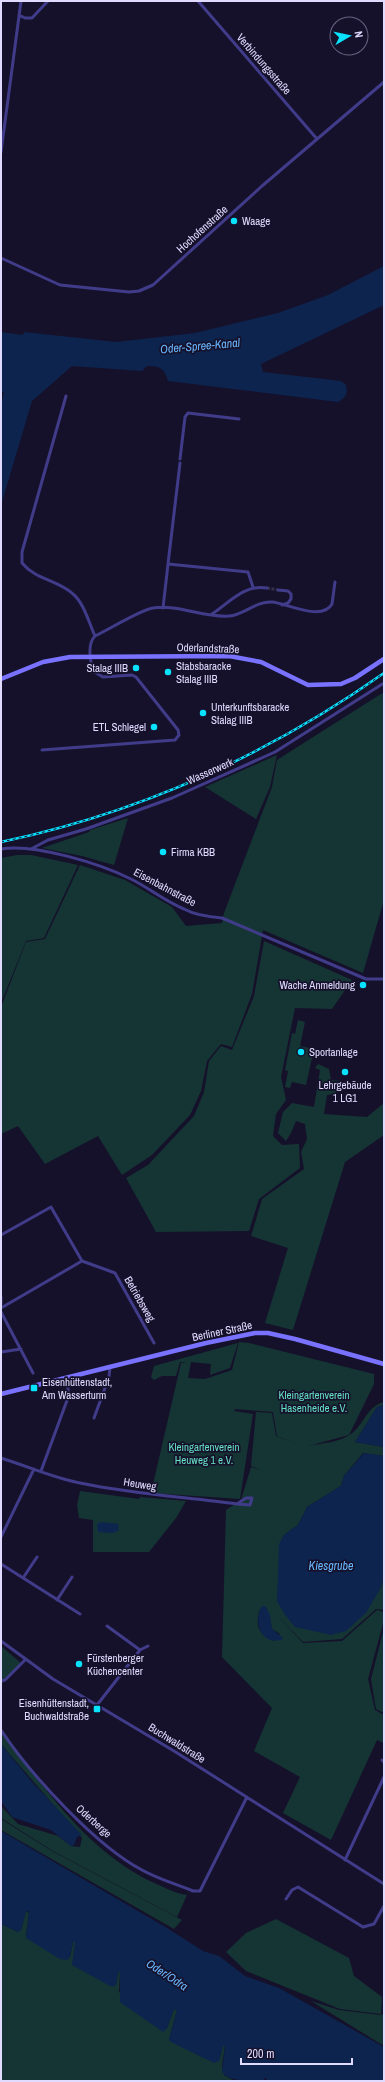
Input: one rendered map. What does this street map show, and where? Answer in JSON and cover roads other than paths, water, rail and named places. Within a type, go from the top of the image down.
[{"type":"street","points":[[1,152],[21,1]]},
{"type":"street","points":[[19,15],[26,18],[32,18],[48,1]]},
{"type":"street","name":"Verbindungsstraße","points":[[198,1],[317,139]]},
{"type":"street","name":"Hochofenstraße","points":[[1,258],[60,285],[129,292],[139,291],[153,284],[384,82]]},
{"type":"street","points":[[66,396],[22,552],[22,563],[33,574],[72,593],[79,600],[95,636]]},
{"type":"street","points":[[163,608],[185,417],[188,413],[239,419]]},
{"type":"street","points":[[168,564],[248,572],[249,581],[253,587]]},
{"type":"street","points":[[42,750],[175,740],[179,736],[178,730],[136,677],[132,675],[103,677],[93,671],[91,656],[92,640],[95,636],[152,608],[228,616],[240,614],[255,606],[271,602],[300,611],[325,610],[332,604],[336,582]]},
{"type":"street","points":[[212,614],[243,592],[253,587],[267,588]]},
{"type":"street","points":[[278,590],[288,591],[291,594],[291,599],[288,603],[282,605]]},
{"type":"street","name":"Oderlandstraße","points":[[1,679],[43,662],[70,656],[229,656],[261,662],[308,685],[341,684],[355,678],[384,659]]},
{"type":"street","name":"Wasserwerk","points":[[31,849],[48,840],[86,829],[172,798],[275,752],[384,683]]},
{"type":"street","name":"Eisenbahnstraße","points":[[1,850],[31,849],[82,860],[130,878],[184,910],[203,916],[222,918],[366,979],[384,979]]},
{"type":"street","points":[[1,1235],[51,1207],[82,1261],[1,1308]]},
{"type":"street","name":"Betriebsweg","points":[[82,1261],[115,1273],[154,1343]]},
{"type":"street","points":[[1,1297],[1,1304]]},
{"type":"street","points":[[1,1312],[33,1373]]},
{"type":"street","name":"Berliner Straße","points":[[1,1394],[255,1333],[272,1334],[295,1339],[384,1364]]},
{"type":"street","points":[[1,1352],[21,1349]]},
{"type":"street","points":[[94,1418],[109,1377],[110,1367]]},
{"type":"street","points":[[41,1471],[69,1395],[66,1378]]},
{"type":"street","name":"Heuweg","points":[[1,1458],[78,1483],[143,1494],[237,1504],[250,1504],[252,1498],[246,1498],[237,1504]]},
{"type":"street","points":[[1,1537],[34,1469]]},
{"type":"street","points":[[24,1578],[37,1557]]},
{"type":"street","points":[[1,1564],[80,1614]]},
{"type":"street","points":[[57,1600],[72,1577]]},
{"type":"street","points":[[107,1626],[140,1650]]},
{"type":"street","name":"Buchwaldstraße","points":[[1,1641],[25,1660],[384,1884]]},
{"type":"street","points":[[97,1704],[140,1650],[148,1646]]},
{"type":"street","points":[[1,1681],[5,1680],[25,1660]]},
{"type":"street","name":"Oderberge","points":[[1,1730],[48,1788],[76,1818],[101,1840],[143,1870],[193,1891],[200,1891],[247,1798]]},
{"type":"street","points":[[345,1860],[384,1777]]},
{"type":"street","points":[[286,1899],[292,1890],[298,1887],[363,1927],[374,1924],[384,1906]]},
{"type":"water","name":"Oder-Spree-Kanal","points":[[384,266],[384,305],[261,364],[263,372],[341,381],[346,385],[347,391],[345,397],[338,402],[168,381],[165,373],[158,367],[147,366],[142,371],[72,366],[32,401],[1,505],[1,404],[4,393],[1,391],[1,332],[23,335],[24,332],[116,342],[195,333],[278,313],[328,295]]},
{"type":"water","points":[[384,1405],[384,1447],[355,1442],[377,1407]]},
{"type":"water","name":"Kiesgrube","points":[[364,1453],[384,1456],[384,1577],[380,1589],[366,1613],[346,1631],[331,1635],[295,1627],[285,1615],[277,1601],[279,1544],[284,1535],[298,1525],[307,1507],[341,1486],[344,1476]]},
{"type":"water","points":[[101,1522],[118,1524],[119,1530],[113,1533],[98,1532],[97,1524]]},
{"type":"water","points":[[264,1606],[270,1615],[272,1629],[283,1638],[281,1640],[268,1639],[260,1631],[258,1619],[261,1607]]},
{"type":"water","points":[[1,1744],[32,1782],[82,1835],[77,1837],[74,1845],[71,1846],[51,1830],[12,1817],[1,1801]]},
{"type":"water","name":"Oder/Odra","points":[[1,1831],[167,1928],[203,1951],[219,1956],[245,1976],[279,1988],[384,2047],[384,2081],[267,2081],[266,2077],[263,2081],[235,2079],[230,2078],[222,2072],[225,2046],[223,2046],[219,2061],[214,2063],[171,2042],[169,2040],[177,2010],[174,2009],[167,2028],[163,2032],[120,2002],[120,1971],[118,1973],[116,1985],[112,1987],[72,1965],[75,1942],[73,1942],[70,1957],[67,1960],[60,1959],[26,1938],[28,1911],[26,1911],[21,1930],[18,1932],[1,1924]]},
{"type":"tunnel","points":[[267,588],[278,590]]},
{"type":"railway","points":[[1,842],[52,830],[103,815],[153,797],[201,777],[295,730],[384,673]]},
{"type":"place","name":"Waage","points":[[234,221]]},
{"type":"place","name":"Stalag IIIB","points":[[136,668]]},
{"type":"place","name":"Stabsbaracke Stalag IIIB","points":[[168,672]]},
{"type":"place","name":"Unterkunftsbaracke Stalag IIIB","points":[[203,713]]},
{"type":"place","name":"ETL Schlegel","points":[[154,727]]},
{"type":"place","name":"Firma KBB","points":[[163,852]]},
{"type":"place","name":"Wache Anmeldung","points":[[363,985]]},
{"type":"place","name":"Sportanlage","points":[[301,1052]]},
{"type":"place","name":"Lehrgebäude 1 LG1","points":[[345,1072]]},
{"type":"place","name":"Eisenhüttenstadt, Am Wasserturm","points":[[34,1388]]},
{"type":"place","name":"Fürstenberger Küchencenter","points":[[79,1664]]},
{"type":"place","name":"Eisenhüttenstadt, Buchwaldstraße","points":[[97,1709]]},
{"type":"park label","name":"Kleingartenverein Hasenheide e.V.","points":[[314,1401]]},
{"type":"park label","name":"Kleingartenverein Heuweg 1 e.V.","points":[[204,1453]]}]
